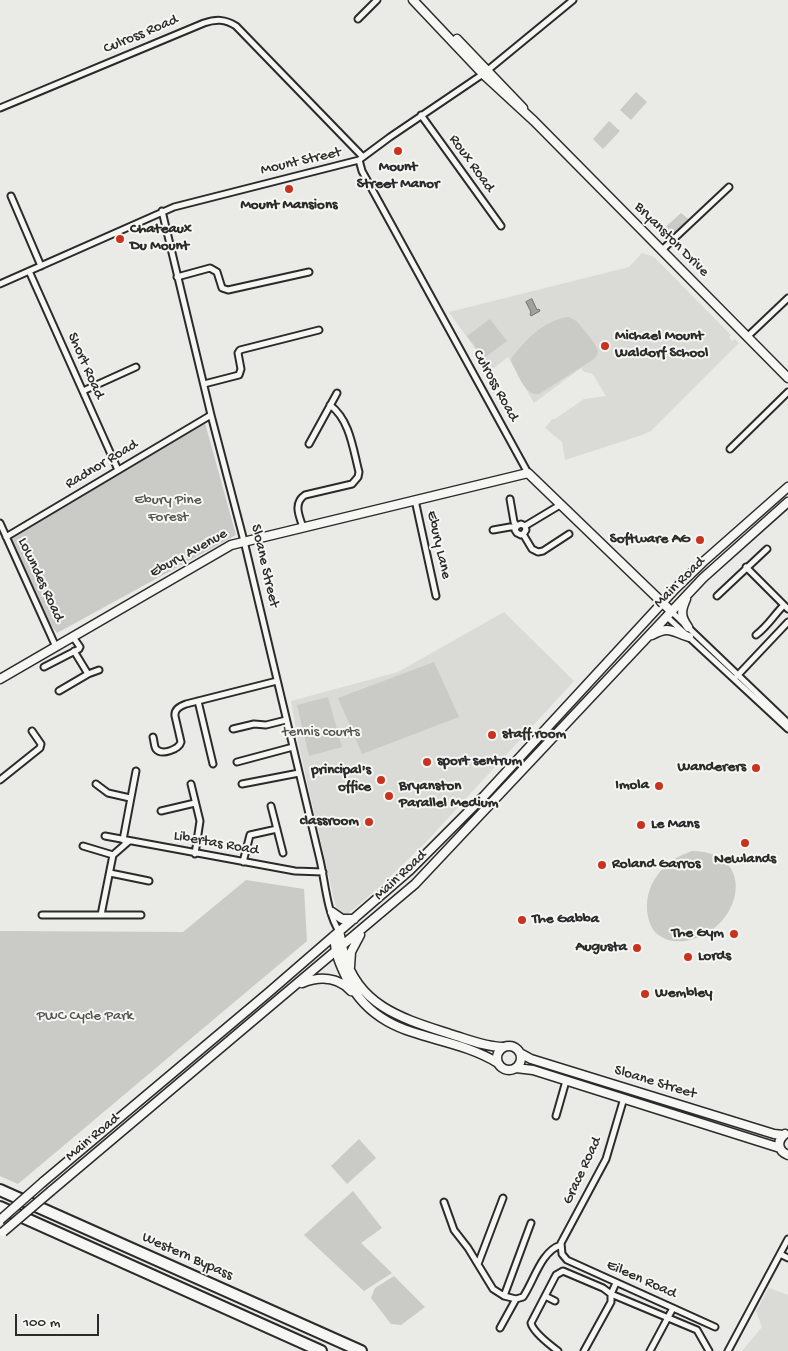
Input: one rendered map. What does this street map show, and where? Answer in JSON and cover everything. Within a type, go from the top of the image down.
[{"type":"highway","name":"Western Bypass","points":[[0,1190],[361,1351]]},
{"type":"highway","name":"Western Bypass","points":[[0,1207],[321,1351]]},
{"type":"main road","name":"Bryanston Drive","points":[[414,0],[441,24],[534,122],[788,378]]},
{"type":"main road","name":"Ebury Avenue","points":[[0,679],[226,548],[244,541],[528,473]]},
{"type":"main road","name":"Culross Road","points":[[528,473],[650,591],[669,614]]},
{"type":"main road","name":"Main Road","points":[[0,1220],[336,932],[355,919],[410,870],[460,821],[702,562],[788,487]]},
{"type":"main road","name":"Main Road","points":[[2,1234],[429,871],[689,592],[788,502]]},
{"type":"main road","points":[[688,627],[683,620],[681,612],[689,592]]},
{"type":"main road","points":[[648,637],[658,631],[667,629],[689,637]]},
{"type":"main road","points":[[332,912],[342,919],[355,919]]},
{"type":"main road","points":[[350,968],[351,952],[363,929]]},
{"type":"main road","name":"Sloane Street","points":[[336,932],[350,968],[360,986],[372,1000],[401,1018],[487,1045],[503,1047]]},
{"type":"main road","name":"Sloane Street","points":[[336,932],[335,952],[350,985],[368,1009],[394,1026],[481,1054],[498,1063]]},
{"type":"main road","points":[[296,986],[317,979],[334,980],[348,988],[368,1009]]},
{"type":"main road","points":[[513,1046],[520,1053],[520,1063],[516,1068],[511,1070],[504,1069],[498,1063],[498,1052],[503,1047],[513,1046]]},
{"type":"main road","name":"Sloane Street","points":[[520,1053],[531,1059],[556,1067],[774,1134],[786,1134]]},
{"type":"main road","points":[[541,1062],[542,1073]]},
{"type":"main road","points":[[556,1067],[564,1074],[566,1081]]},
{"type":"main road","name":"Sloane Street","points":[[516,1068],[529,1069],[780,1148]]},
{"type":"main road","points":[[589,1077],[596,1082],[624,1092],[624,1098]]},
{"type":"main road","points":[[786,1134],[779,1141],[780,1148],[788,1155]]},
{"type":"street","points":[[358,19],[377,0]]},
{"type":"street","name":"Mount Street","points":[[0,284],[162,211],[361,159],[486,72],[572,0]]},
{"type":"street","name":"Culross Road","points":[[0,108],[204,23],[224,20],[236,26],[361,159],[362,171],[528,473]]},
{"type":"street","points":[[518,36],[522,41]]},
{"type":"street","name":"Roux Road","points":[[422,115],[501,226]]},
{"type":"street","points":[[662,250],[729,187]]},
{"type":"street","points":[[11,196],[41,266]]},
{"type":"street","name":"Sloane Street","points":[[162,211],[211,416],[244,541],[336,932]]},
{"type":"street","points":[[177,277],[210,268],[217,272],[222,288],[228,290],[309,272]]},
{"type":"street","name":"Short Road","points":[[29,271],[118,470]]},
{"type":"street","points":[[747,337],[788,298]]},
{"type":"street","points":[[204,384],[239,375],[241,369],[238,353],[240,350],[319,330]]},
{"type":"street","points":[[83,391],[136,367]]},
{"type":"street","points":[[730,449],[788,392]]},
{"type":"street","points":[[309,444],[337,393]]},
{"type":"street","points":[[302,527],[297,506],[302,496],[352,484],[358,477],[349,432],[337,412],[330,405]]},
{"type":"street","name":"Radnor Road","points":[[6,536],[211,416]]},
{"type":"street","points":[[510,499],[517,534],[523,534]]},
{"type":"street","name":"Ebury Lane","points":[[415,500],[436,596]]},
{"type":"street","points":[[493,530],[521,524],[525,526],[560,504]]},
{"type":"street","name":"Lowndes Road","points":[[0,523],[56,647]]},
{"type":"street","points":[[523,534],[525,526]]},
{"type":"street","points":[[523,534],[532,549],[538,552],[543,551],[569,534]]},
{"type":"street","points":[[717,596],[767,549]]},
{"type":"street","points":[[746,568],[786,607],[773,616],[767,626],[756,635]]},
{"type":"street","name":"Culross Road","points":[[669,614],[688,627],[788,729]]},
{"type":"street","name":"Culross Road","points":[[669,614],[689,637],[788,723]]},
{"type":"street","points":[[736,677],[788,622]]},
{"type":"street","points":[[44,667],[80,647],[73,637]]},
{"type":"street","points":[[74,652],[88,674]]},
{"type":"street","points":[[59,691],[88,674],[99,670]]},
{"type":"street","points":[[153,736],[156,748],[160,752],[178,748],[181,742],[175,716],[176,710],[186,704],[277,681]]},
{"type":"street","points":[[198,701],[213,764]]},
{"type":"street","points":[[233,728],[251,724],[266,725],[286,720]]},
{"type":"street","points":[[0,780],[40,748],[41,744],[32,731]]},
{"type":"street","points":[[237,762],[293,747]]},
{"type":"street","points":[[123,840],[136,771]]},
{"type":"street","points":[[242,784],[299,774]]},
{"type":"street","points":[[96,784],[108,793],[130,798]]},
{"type":"street","points":[[191,784],[200,825],[195,854]]},
{"type":"street","points":[[161,811],[196,803]]},
{"type":"street","points":[[271,806],[283,854]]},
{"type":"street","points":[[243,862],[250,835],[277,829]]},
{"type":"street","name":"Libertas Road","points":[[105,836],[295,871],[323,872]]},
{"type":"street","points":[[101,915],[113,855],[129,841]]},
{"type":"street","points":[[83,846],[113,855]]},
{"type":"street","points":[[110,873],[149,881]]},
{"type":"street","points":[[42,915],[141,914]]},
{"type":"street","points":[[556,1116],[566,1081]]},
{"type":"street","name":"Grace Road","points":[[562,1248],[606,1159],[624,1098]]},
{"type":"street","points":[[478,1264],[504,1198]]},
{"type":"street","points":[[444,1202],[454,1230],[478,1264],[484,1277],[493,1289],[504,1296],[519,1299],[524,1296],[545,1257],[551,1250],[562,1248]]},
{"type":"street","points":[[504,1296],[532,1223]]},
{"type":"street","points":[[728,1351],[786,1245],[788,1238]]},
{"type":"street","name":"Eileen Road","points":[[562,1248],[567,1260],[715,1327]]},
{"type":"street","points":[[780,1254],[788,1258]]},
{"type":"street","points":[[558,1351],[531,1325],[556,1275],[563,1271],[603,1288],[610,1294],[697,1330],[709,1351]]},
{"type":"street","points":[[584,1351],[611,1302],[610,1294],[616,1282]]},
{"type":"street","points":[[545,1296],[555,1301]]},
{"type":"street","points":[[500,1328],[516,1299]]},
{"type":"street","points":[[650,1351],[673,1308]]},
{"type":"shaded area","name":"Michael Mount Waldorf School","points":[[642,253],[654,257],[731,335],[729,337],[732,341],[735,339],[739,343],[651,431],[565,460],[562,442],[545,428],[552,419],[555,419],[584,399],[606,396],[594,376],[591,373],[584,372],[581,368],[534,403],[508,357],[489,372],[484,361],[449,312],[629,267]]},
{"type":"shaded area","points":[[532,299],[537,310],[539,309],[540,311],[531,316],[526,302]]},
{"type":"shaded area","name":"Bryanston Parallel Medium","points":[[504,612],[574,681],[426,842],[377,889],[349,913],[342,916],[338,913],[334,899],[300,751],[291,701],[398,672]]},
{"type":"shaded area","points":[[769,1288],[788,1295],[788,1351],[742,1351],[762,1327],[756,1311]]},
{"type":"green space","points":[[636,92],[647,102],[631,120],[620,110]]},
{"type":"green space","points":[[609,121],[620,131],[603,149],[593,139]]},
{"type":"green space","points":[[681,213],[691,221],[669,241],[660,232]]},
{"type":"green space","points":[[569,317],[578,323],[588,336],[598,351],[597,354],[594,359],[539,394],[534,394],[522,383],[511,359],[529,338],[544,326]]},
{"type":"green space","points":[[490,319],[507,341],[484,358],[467,336]]},
{"type":"green space","name":"Ebury Pine Forest","points":[[205,423],[236,535],[57,633],[50,624],[9,533],[120,473]]},
{"type":"green space","points":[[434,662],[459,717],[362,754],[338,698]]},
{"type":"green space","name":"tennis courts","points":[[328,697],[342,747],[309,756],[297,705]]},
{"type":"green space","points":[[692,851],[714,855],[728,864],[735,878],[735,893],[730,909],[720,923],[704,935],[685,941],[669,940],[658,934],[651,925],[648,917],[648,895],[657,876],[664,868],[672,861]]},
{"type":"green space","name":"PWC Cycle Park","points":[[246,880],[304,889],[307,941],[18,1184],[0,1176],[0,931],[183,932]]},
{"type":"green space","points":[[359,1139],[376,1158],[347,1184],[331,1166]]},
{"type":"green space","points":[[353,1191],[382,1228],[361,1243],[392,1273],[364,1291],[304,1235]]},
{"type":"green space","points":[[394,1276],[425,1307],[401,1325],[391,1324],[371,1298],[375,1288]]},
{"type":"place","name":"Mount Street Manor","points":[[398,151]]},
{"type":"place","name":"Mount Mansions","points":[[289,189]]},
{"type":"place","name":"Chateaux Du Mount","points":[[120,239]]},
{"type":"place","name":"Michael Mount Waldorf School","points":[[605,346]]},
{"type":"place","name":"Software AG","points":[[700,540]]},
{"type":"place","name":"staff room","points":[[492,735]]},
{"type":"place","name":"sport sentrum","points":[[427,762]]},
{"type":"place","name":"Wanderers","points":[[756,768]]},
{"type":"place","name":"principal's office","points":[[381,780]]},
{"type":"place","name":"Imola","points":[[659,786]]},
{"type":"place","name":"Bryanston Parallel Medium","points":[[389,796]]},
{"type":"place","name":"classroom","points":[[369,822]]},
{"type":"place","name":"Le Mans","points":[[641,825]]},
{"type":"place","name":"Newlands","points":[[745,843]]},
{"type":"place","name":"Roland Garros","points":[[602,865]]},
{"type":"place","name":"The Gabba","points":[[522,920]]},
{"type":"place","name":"The Gym","points":[[734,934]]},
{"type":"place","name":"Augusta","points":[[637,948]]},
{"type":"place","name":"Lords","points":[[688,957]]},
{"type":"place","name":"Wembley","points":[[645,994]]}]
